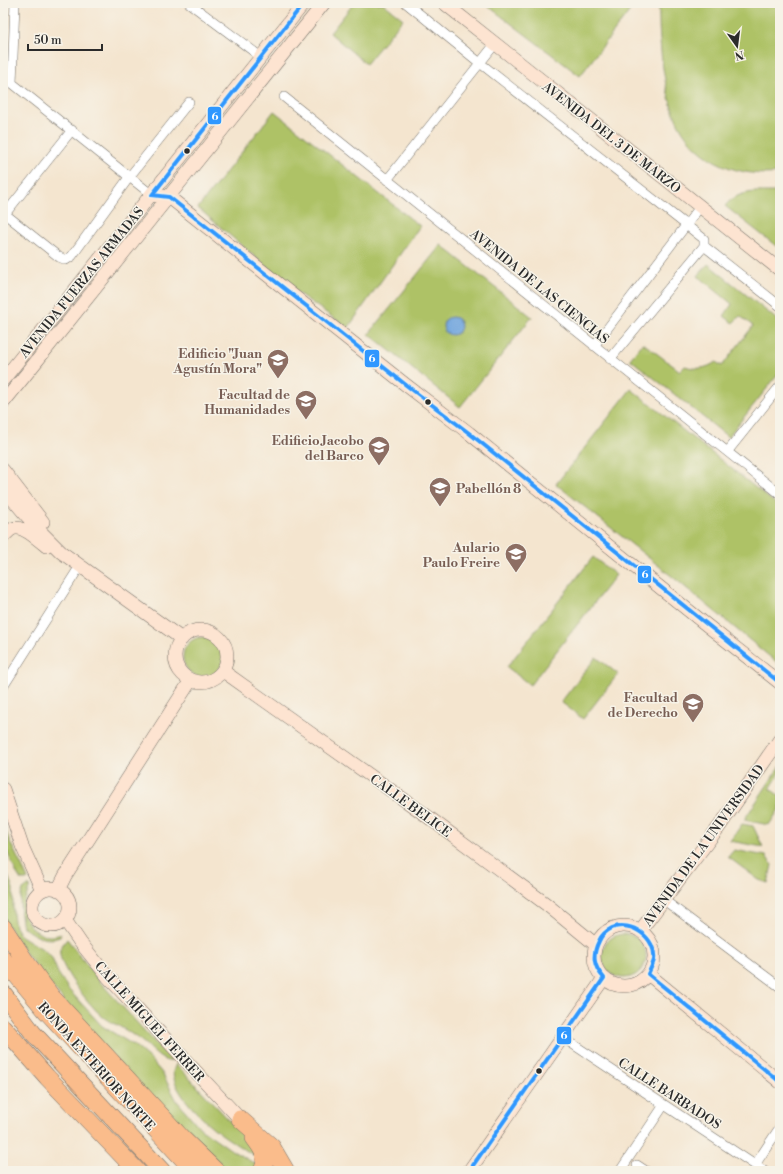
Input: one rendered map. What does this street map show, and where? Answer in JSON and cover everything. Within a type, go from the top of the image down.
[{"type":"highway","points":[[3,928],[24,960],[52,997],[182,1138],[216,1171]]},
{"type":"highway","points":[[3,940],[47,1012]]},
{"type":"highway","name":"RONDA EXTERIOR NORTE","points":[[3,959],[47,1012],[194,1171]]},
{"type":"highway","name":"RONDA EXTERIOR NORTE","points":[[3,993],[33,1033],[162,1171]]},
{"type":"highway","points":[[3,1027],[47,1077],[136,1170]]},
{"type":"highway","points":[[240,1118],[262,1149],[265,1159],[265,1165],[262,1171]]},
{"type":"highway","points":[[240,1118],[272,1147],[286,1171]]},
{"type":"street","points":[[15,3],[12,82],[152,195],[169,197],[406,385],[469,433],[780,683]]},
{"type":"street","points":[[190,3],[273,67]]},
{"type":"street","name":"AVENIDA FUERZAS ARMADAS","points":[[3,380],[190,148],[304,3]]},
{"type":"street","name":"AVENIDA FUERZAS ARMADAS","points":[[3,403],[324,3]]},
{"type":"street","points":[[406,3],[704,239],[704,246],[610,359]]},
{"type":"street","name":"AVENIDA DEL 3 DE MARZO","points":[[444,3],[780,270]]},
{"type":"street","points":[[387,180],[496,44]]},
{"type":"street","name":"AVENIDA DE LAS CIENCIAS","points":[[284,97],[780,494]]},
{"type":"street","points":[[72,130],[5,214],[59,257],[66,260],[72,256],[130,176],[190,102]]},
{"type":"street","name":"AVENIDA FUERZAS ARMADAS","points":[[169,197],[168,185],[189,158],[190,148]]},
{"type":"street","points":[[594,346],[700,207]]},
{"type":"street","points":[[704,246],[780,306]]},
{"type":"street","points":[[728,451],[780,386]]},
{"type":"street","points":[[3,470],[66,554]]},
{"type":"street","points":[[3,488],[38,529],[80,566],[182,639]]},
{"type":"street","points":[[3,537],[11,530],[16,528],[23,529],[55,552],[66,554]]},
{"type":"street","points":[[3,686],[80,566]]},
{"type":"street","points":[[199,630],[217,635],[224,643],[227,652],[227,662],[223,671],[217,677],[207,682],[191,680],[181,672],[176,662],[176,652],[182,639],[190,633],[199,630]]},
{"type":"street","name":"CALLE BELICE","points":[[223,671],[439,825],[546,904],[596,945]]},
{"type":"street","points":[[58,890],[65,876],[191,680]]},
{"type":"street","name":"AVENIDA DE LA UNIVERSIDAD","points":[[640,931],[719,827],[780,739]]},
{"type":"street","points":[[3,789],[22,846],[42,890]]},
{"type":"street","points":[[53,888],[58,890],[67,897],[70,902],[69,913],[65,920],[55,926],[42,925],[37,921],[32,911],[34,899],[42,890],[53,888]]},
{"type":"street","points":[[664,900],[780,987]]},
{"type":"street","name":"CALLE MIGUEL FERRER","points":[[65,920],[80,942],[108,977],[240,1118]]},
{"type":"street","points":[[628,926],[640,931],[649,939],[653,950],[653,962],[648,974],[635,984],[624,986],[613,984],[604,978],[598,971],[594,953],[596,945],[604,934],[615,928],[628,926]]},
{"type":"street","points":[[648,974],[780,1082]]},
{"type":"street","points":[[469,1171],[604,978]]},
{"type":"street","name":"CALLE BARBADOS","points":[[562,1037],[664,1105],[752,1169],[764,1171]]},
{"type":"street","points":[[620,1171],[664,1105]]},
{"type":"street","points":[[752,1169],[780,1127]]},
{"type":"street","points":[[638,1165],[646,1171]]},
{"type":"green space","points":[[354,3],[383,3],[403,19],[366,64],[330,33]]},
{"type":"green space","points":[[484,3],[633,3],[635,4],[580,76]]},
{"type":"green space","points":[[659,3],[780,3],[780,173],[750,173],[722,165],[709,158],[687,138],[679,125],[665,82],[659,33]]},
{"type":"green space","points":[[274,111],[420,226],[348,328],[295,291],[198,208]]},
{"type":"green space","points":[[753,192],[780,192],[780,249],[725,206],[738,196]]},
{"type":"green space","points":[[441,245],[532,317],[460,407],[369,334]]},
{"type":"green space","points":[[708,264],[780,322],[780,372],[728,437],[630,359],[643,343],[680,371],[685,366],[701,368],[716,362],[722,366],[753,326],[740,316],[733,323],[724,316],[732,304],[698,276]]},
{"type":"green space","points":[[631,389],[780,507],[780,665],[556,484]]},
{"type":"green space","points":[[593,557],[616,575],[530,685],[507,667]]},
{"type":"green space","points":[[207,637],[214,640],[220,646],[223,657],[222,665],[214,674],[207,677],[199,677],[192,674],[184,665],[183,653],[186,646],[195,638]]},
{"type":"green space","points":[[596,657],[618,674],[583,719],[561,702]]},
{"type":"green space","points":[[780,766],[780,773],[770,789],[780,796],[780,808],[769,825],[744,820]]},
{"type":"green space","points":[[3,821],[9,840],[28,879],[26,880],[21,880],[16,872],[3,843]]},
{"type":"green space","points":[[742,824],[753,826],[763,847],[730,841]]},
{"type":"green space","points":[[734,850],[766,856],[772,865],[768,883],[759,880],[728,857]]},
{"type":"green space","points":[[3,863],[13,889],[13,914],[15,927],[20,935],[51,956],[58,973],[69,990],[102,1026],[135,1046],[149,1058],[162,1073],[177,1101],[200,1128],[233,1151],[259,1166],[254,1171],[224,1171],[144,1090],[79,1020],[27,955],[3,918]]},
{"type":"green space","points":[[28,886],[30,886],[25,899],[24,913],[28,923],[40,934],[51,936],[61,934],[60,937],[50,939],[40,937],[23,927],[20,903],[21,894]]},
{"type":"green space","points":[[620,934],[628,934],[633,935],[640,940],[645,947],[645,965],[640,972],[633,977],[620,978],[612,975],[605,968],[602,960],[602,952],[605,944],[612,937]]},
{"type":"green space","points":[[67,939],[100,982],[172,1061],[159,1057],[144,1043],[103,1017],[83,995],[63,965],[60,956],[60,949]]},
{"type":"green space","points":[[176,1064],[247,1139],[256,1156],[213,1128],[187,1102],[175,1082],[173,1073]]},
{"type":"water","points":[[452,317],[458,320],[461,326],[458,332],[452,335],[446,332],[443,326],[446,320]]},
{"type":"transit line","name":"6","points":[[304,3],[152,195],[169,197],[406,385],[469,433],[780,683]]},
{"type":"transit line","name":"6","points":[[469,1171],[604,978],[600,974],[596,965],[595,951],[601,937],[612,928],[619,926],[627,927],[634,929],[647,938],[654,952],[654,960],[648,974],[780,1082]]},
{"type":"place","name":"Edificio \"Juan Agustín Mora\"","points":[[278,380]]},
{"type":"place","name":"Facultad de Humanidades","points":[[306,420]]},
{"type":"place","name":"Edificio Jacobo del Barco","points":[[379,466]]},
{"type":"place","name":"Pabellón 8","points":[[440,508]]},
{"type":"place","name":"Aulario Paulo Freire","points":[[516,574]]},
{"type":"place","name":"Facultad de Derecho","points":[[693,724]]}]
